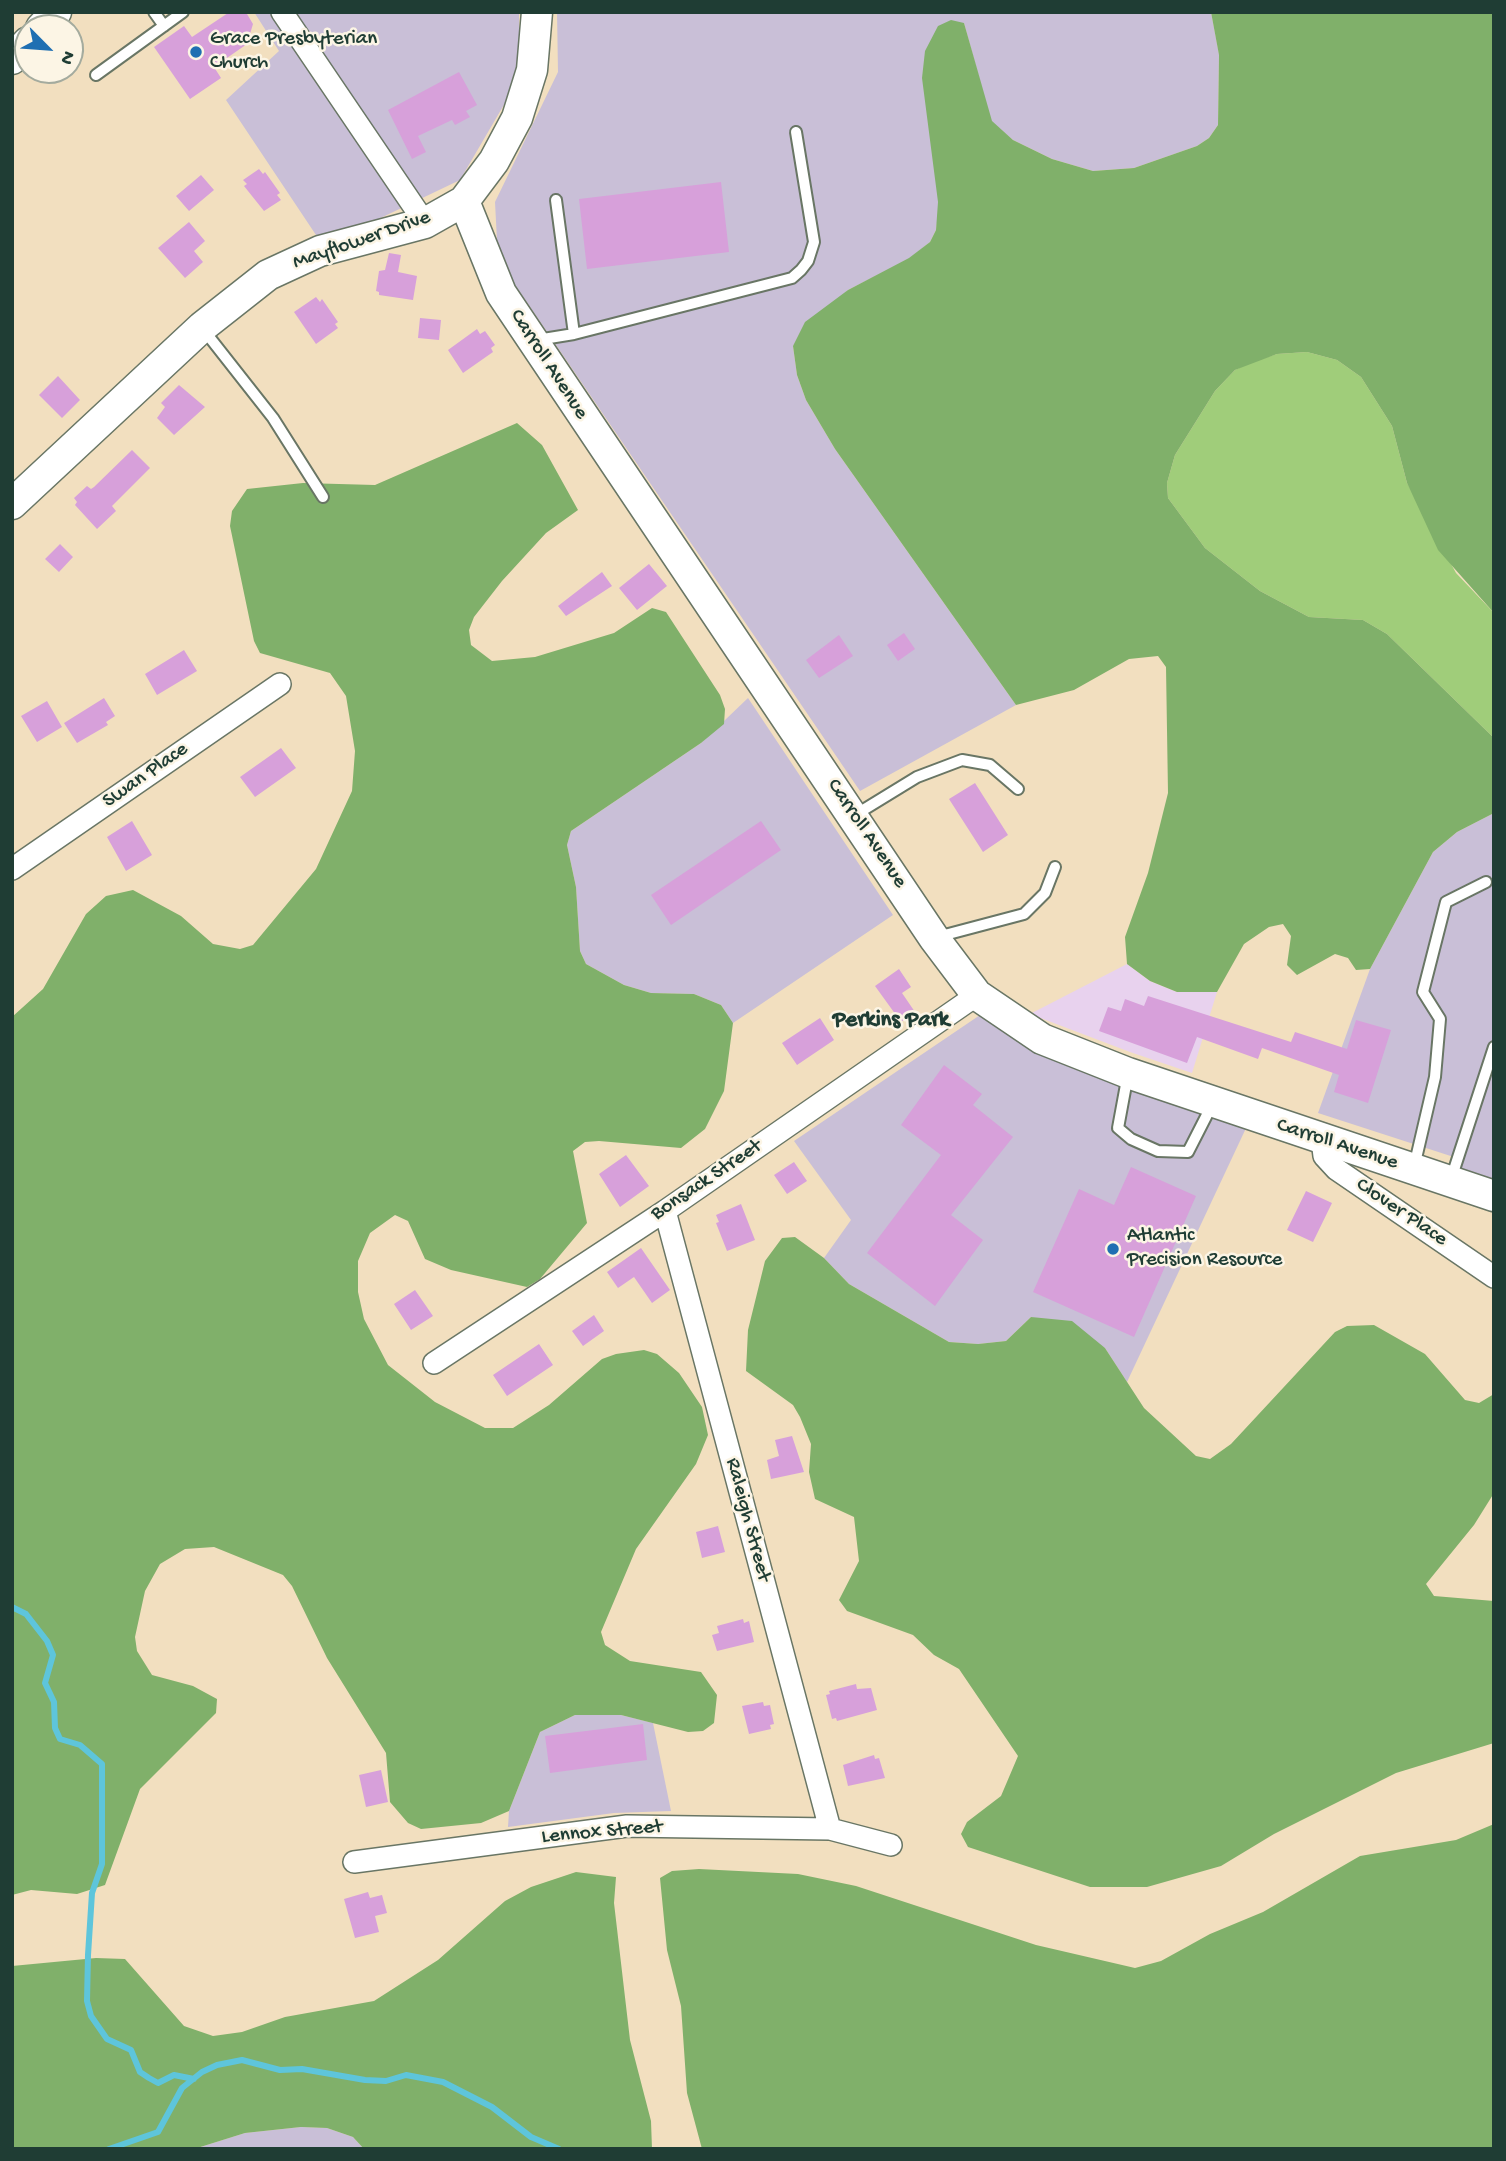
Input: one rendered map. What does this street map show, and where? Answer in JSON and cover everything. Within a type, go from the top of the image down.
[{"type":"street","points":[[282,12],[425,223]]},
{"type":"street","name":"Mayflower Drive","points":[[12,503],[202,327],[268,275],[320,251],[425,223],[464,201],[494,161],[517,118],[532,70],[537,12]]},
{"type":"street","name":"Carroll Avenue","points":[[464,201],[501,293],[855,816],[934,938],[977,995],[1042,1039],[1128,1073],[1494,1196]]},
{"type":"street","name":"Swan Place","points":[[12,869],[280,684]]},
{"type":"street","name":"Bonsack Street","points":[[434,1363],[665,1211],[977,995]]},
{"type":"street","name":"Clover Place","points":[[1322,1140],[1324,1156],[1336,1169],[1494,1277]]},
{"type":"street","name":"Raleigh Street","points":[[665,1211],[830,1829]]},
{"type":"street","name":"Lennox Street","points":[[354,1862],[627,1826],[830,1829],[891,1845]]},
{"type":"lane","points":[[154,12],[164,26]]},
{"type":"lane","points":[[96,75],[183,12]]},
{"type":"lane","points":[[533,341],[574,334],[792,278],[808,261],[814,242],[796,132]]},
{"type":"lane","points":[[556,200],[574,334]]},
{"type":"lane","points":[[202,327],[273,418],[323,497]]},
{"type":"lane","points":[[855,816],[917,776],[962,760],[989,765],[1018,789]]},
{"type":"lane","points":[[934,938],[1024,914],[1045,893],[1055,867]]},
{"type":"lane","points":[[1413,1170],[1435,1077],[1440,1019],[1423,992],[1436,940],[1446,902],[1486,881]]},
{"type":"lane","points":[[1450,1182],[1494,1047]]},
{"type":"lane","points":[[1128,1073],[1118,1128],[1131,1139],[1158,1151],[1188,1152],[1213,1103]]},
{"type":"shaded area","points":[[254,12],[519,12],[519,79],[460,180],[368,224],[320,241],[226,100],[279,51]]},
{"type":"shaded area","points":[[557,12],[1211,12],[1219,54],[1218,125],[1209,138],[1197,146],[1134,168],[1093,171],[1052,159],[1013,140],[991,121],[964,23],[936,230],[930,242],[909,259],[848,290],[793,346],[797,375],[806,400],[835,449],[1016,705],[860,791],[498,260],[495,202],[558,72]]},
{"type":"shaded area","points":[[748,698],[893,915],[733,1023],[721,1005],[694,994],[651,993],[624,985],[586,964],[580,951],[576,887],[567,845],[571,831],[701,743]]},
{"type":"shaded area","points":[[1494,813],[1494,1179],[1461,1168],[1463,1160],[1318,1113],[1370,969],[1433,852],[1457,832]]},
{"type":"shaded area","points":[[1127,964],[1150,981],[1177,992],[1217,992],[1192,1073],[1030,1014]]},
{"type":"shaded area","points":[[983,1013],[1032,1048],[1058,1062],[1247,1126],[1127,1382],[1105,1348],[1031,1317],[1006,1341],[978,1344],[949,1342],[849,1284],[824,1258],[851,1220],[794,1141]]},
{"type":"shaded area","points":[[575,1715],[621,1715],[653,1723],[671,1811],[614,1813],[508,1827],[509,1811],[540,1732]]},
{"type":"shaded area","points":[[301,2127],[327,2128],[353,2137],[364,2149],[194,2149],[245,2133]]},
{"type":"green space","points":[[1211,12],[1494,12],[1494,613],[1438,550],[1407,483],[1392,426],[1361,377],[1337,360],[1307,352],[1277,354],[1235,370],[1215,391],[1175,455],[1167,483],[1168,498],[1205,548],[1260,591],[1309,617],[1363,620],[1387,634],[1494,738],[1494,813],[1457,832],[1433,852],[1370,969],[1356,970],[1348,958],[1335,954],[1297,975],[1287,965],[1291,936],[1283,924],[1269,927],[1244,944],[1217,992],[1177,992],[1150,981],[1127,964],[1125,937],[1148,873],[1168,793],[1166,667],[1158,656],[1129,659],[1074,690],[1016,705],[835,449],[806,400],[797,375],[793,346],[805,322],[848,290],[909,258],[930,242],[936,230],[938,202],[922,78],[925,51],[938,26],[951,20],[964,23],[992,121],[1013,140],[1052,159],[1093,171],[1134,168],[1197,146],[1209,138],[1218,125],[1219,55]]},
{"type":"green space","points":[[1307,352],[1337,360],[1361,377],[1392,426],[1407,483],[1456,573],[1494,613],[1494,738],[1387,634],[1363,620],[1309,617],[1260,591],[1205,548],[1168,498],[1167,483],[1175,455],[1215,391],[1235,370],[1249,363],[1277,354]]},
{"type":"green space","points":[[517,423],[542,445],[578,510],[546,533],[502,581],[474,617],[469,630],[471,645],[492,661],[535,657],[614,633],[652,608],[666,612],[720,695],[725,709],[724,724],[701,743],[571,831],[567,845],[576,887],[580,951],[586,964],[624,985],[651,993],[694,994],[721,1005],[733,1023],[724,1091],[705,1129],[681,1148],[599,1141],[585,1142],[573,1151],[587,1223],[540,1279],[527,1287],[451,1270],[425,1259],[408,1221],[395,1215],[370,1233],[358,1261],[358,1292],[364,1319],[388,1365],[435,1402],[485,1428],[513,1428],[549,1405],[602,1359],[616,1354],[644,1350],[657,1354],[679,1373],[702,1407],[708,1435],[696,1464],[636,1549],[601,1632],[605,1645],[630,1661],[701,1672],[717,1695],[714,1723],[703,1731],[688,1732],[621,1715],[575,1715],[540,1732],[509,1811],[481,1823],[421,1829],[408,1823],[390,1802],[386,1753],[327,1658],[292,1586],[283,1575],[214,1547],[185,1549],[160,1564],[145,1591],[135,1637],[137,1651],[152,1675],[193,1686],[217,1699],[216,1713],[140,1789],[105,1885],[77,1894],[31,1890],[12,1895],[12,1017],[43,989],[86,914],[106,896],[133,890],[181,916],[213,944],[240,949],[253,945],[316,869],[352,791],[355,751],[346,696],[330,673],[260,653],[254,641],[230,526],[232,511],[247,489],[303,483],[375,485]]},
{"type":"green space","points":[[795,1237],[824,1258],[849,1284],[949,1342],[978,1344],[1006,1341],[1031,1317],[1072,1321],[1105,1348],[1144,1408],[1196,1456],[1210,1459],[1231,1444],[1335,1332],[1347,1326],[1374,1325],[1425,1354],[1465,1400],[1479,1403],[1494,1394],[1494,1493],[1474,1525],[1426,1584],[1434,1596],[1494,1601],[1494,1743],[1396,1773],[1274,1834],[1221,1866],[1147,1887],[1090,1887],[968,1847],[961,1834],[967,1822],[1001,1796],[1018,1756],[959,1669],[934,1655],[913,1635],[847,1611],[839,1600],[859,1561],[854,1517],[815,1499],[809,1472],[811,1444],[800,1417],[793,1405],[746,1371],[748,1330],[765,1261],[782,1238]]},
{"type":"green space","points":[[1494,1824],[1494,2149],[702,2149],[687,2093],[681,2006],[667,1950],[660,1878],[672,1871],[699,1869],[798,1874],[856,1886],[1036,1945],[1135,1968],[1161,1961],[1210,1934],[1263,1912],[1360,1856],[1456,1840]]},
{"type":"green space","points":[[576,1872],[616,1877],[614,1903],[630,2040],[651,2121],[652,2149],[364,2149],[353,2137],[327,2128],[301,2127],[245,2133],[194,2149],[12,2149],[12,1966],[96,1958],[125,1959],[184,2026],[213,2036],[242,2032],[285,2017],[374,2001],[438,1960],[505,1901],[531,1887]]},
{"type":"building","name":"Grace Presbyterian Church","points":[[228,13],[247,14],[253,24],[247,44],[214,67],[221,78],[190,99],[154,47],[184,26],[192,37]]},
{"type":"building","points":[[459,72],[477,105],[466,111],[470,117],[455,125],[452,120],[418,136],[426,152],[412,159],[388,110]]},
{"type":"building","points":[[259,169],[263,174],[265,172],[280,193],[277,195],[281,200],[264,211],[244,186],[247,184],[243,180]]},
{"type":"building","points":[[201,175],[214,190],[189,211],[176,196]]},
{"type":"building","points":[[721,182],[729,252],[587,269],[579,199]]},
{"type":"building","points":[[189,222],[205,241],[194,251],[203,262],[185,278],[158,248]]},
{"type":"building","points":[[389,253],[401,255],[398,272],[417,276],[413,300],[379,295],[376,291],[379,271],[385,270]]},
{"type":"building","points":[[316,297],[320,302],[322,299],[338,322],[335,324],[338,328],[316,344],[294,312]]},
{"type":"building","points":[[420,318],[441,320],[439,340],[418,338]]},
{"type":"building","points":[[477,329],[480,334],[485,331],[495,345],[491,348],[493,352],[463,373],[448,350]]},
{"type":"building","points":[[58,376],[80,400],[62,418],[39,395]]},
{"type":"building","points":[[179,385],[205,407],[174,435],[157,418],[165,407],[161,403]]},
{"type":"building","points":[[132,450],[150,468],[112,506],[116,511],[97,529],[75,505],[77,502],[74,498],[87,486],[91,489],[94,487]]},
{"type":"building","points":[[60,544],[73,557],[59,572],[45,559]]},
{"type":"building","points":[[649,564],[667,586],[637,610],[619,588]]},
{"type":"building","points":[[602,572],[612,586],[566,616],[558,606]]},
{"type":"building","points":[[904,633],[915,649],[898,661],[887,645]]},
{"type":"building","points":[[839,635],[853,656],[819,678],[806,660]]},
{"type":"building","points":[[184,650],[197,671],[157,695],[145,674]]},
{"type":"building","points":[[104,698],[115,716],[106,722],[108,725],[77,743],[64,723]]},
{"type":"building","points":[[47,701],[62,727],[37,742],[21,716]]},
{"type":"building","points":[[281,748],[296,768],[255,797],[240,777]]},
{"type":"building","points":[[975,783],[1008,835],[983,852],[949,799]]},
{"type":"building","points":[[132,821],[152,855],[126,871],[107,837]]},
{"type":"building","points":[[761,821],[781,850],[671,925],[651,895]]},
{"type":"building","points":[[899,969],[911,987],[902,993],[915,1012],[901,1022],[875,986]]},
{"type":"building","points":[[1148,996],[1291,1042],[1295,1032],[1347,1049],[1356,1020],[1391,1030],[1368,1103],[1334,1092],[1339,1075],[1262,1048],[1258,1059],[1197,1037],[1187,1063],[1099,1031],[1108,1007],[1121,1011],[1125,999],[1144,1006]]},
{"type":"building","points":[[820,1018],[834,1040],[797,1065],[782,1043]]},
{"type":"building","points":[[944,1065],[982,1094],[973,1105],[1013,1137],[951,1215],[983,1240],[935,1306],[867,1253],[941,1155],[901,1125]]},
{"type":"building","points":[[626,1155],[649,1186],[620,1207],[599,1174]]},
{"type":"building","points":[[794,1162],[807,1181],[787,1194],[774,1175]]},
{"type":"building","name":"Atlantic Precision Resource","points":[[1131,1167],[1196,1196],[1134,1337],[1033,1292],[1079,1189],[1114,1205]]},
{"type":"building","points":[[1306,1191],[1332,1203],[1313,1242],[1287,1230]]},
{"type":"building","points":[[741,1204],[755,1240],[727,1251],[716,1223],[719,1222],[716,1215]]},
{"type":"building","points":[[641,1248],[670,1290],[652,1303],[634,1277],[618,1288],[607,1272]]},
{"type":"building","points":[[415,1290],[433,1316],[411,1330],[394,1304]]},
{"type":"building","points":[[594,1315],[604,1331],[583,1346],[572,1331]]},
{"type":"building","points":[[539,1344],[553,1365],[507,1396],[493,1375]]},
{"type":"building","points":[[792,1436],[804,1472],[771,1479],[767,1460],[779,1456],[775,1440]]},
{"type":"building","points":[[718,1526],[725,1552],[702,1558],[696,1532]]},
{"type":"building","points":[[743,1619],[744,1623],[749,1621],[754,1642],[717,1651],[712,1635],[719,1633],[717,1626]]},
{"type":"building","points":[[856,1684],[857,1689],[871,1688],[877,1710],[837,1721],[836,1718],[832,1719],[826,1695],[830,1694],[829,1691]]},
{"type":"building","points":[[763,1702],[764,1706],[770,1705],[774,1724],[770,1725],[771,1729],[749,1734],[742,1706]]},
{"type":"building","points":[[643,1724],[647,1760],[550,1773],[545,1736]]},
{"type":"building","points":[[874,1755],[875,1759],[879,1758],[885,1778],[848,1786],[843,1765]]},
{"type":"building","points":[[381,1770],[388,1802],[366,1807],[359,1775]]},
{"type":"building","points":[[368,1892],[370,1898],[382,1895],[387,1913],[375,1916],[379,1932],[355,1938],[344,1899]]},
{"type":"waterway","points":[[12,1607],[26,1614],[47,1641],[53,1655],[45,1683],[54,1702],[55,1728],[60,1739],[80,1745],[102,1764],[102,1864],[92,1893],[88,1955],[87,2001],[91,2016],[107,2039],[131,2050],[140,2072],[149,2078],[158,2083],[174,2075],[194,2079]]},
{"type":"waterway","points":[[109,2149],[158,2132],[182,2088],[202,2072],[217,2065],[242,2060],[280,2070],[302,2069],[365,2080],[386,2081],[406,2075],[443,2082],[492,2107],[531,2137],[559,2149]]},
{"type":"place","name":"Grace Presbyterian Church","points":[[196,52]]},
{"type":"place","name":"Atlantic Precision Resource","points":[[1113,1249]]},
{"type":"district","name":"Perkins Park","points":[[891,1021]]}]
